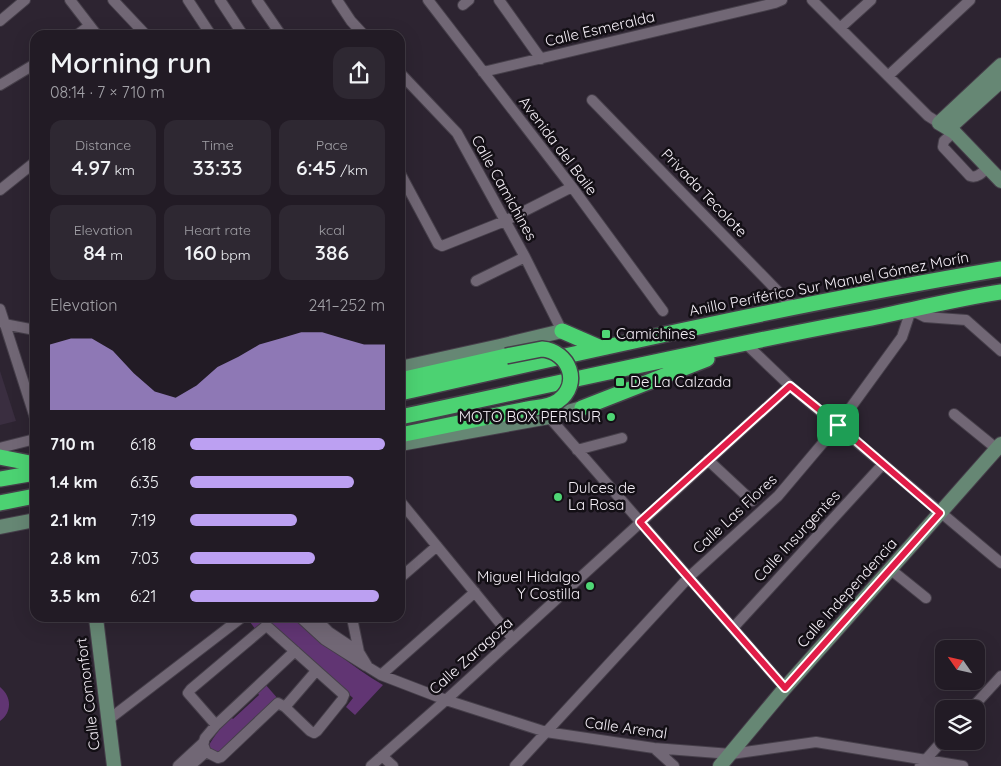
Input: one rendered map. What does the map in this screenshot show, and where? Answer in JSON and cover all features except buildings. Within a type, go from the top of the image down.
[{"type":"highway","name":"Anillo Periférico Sur Manuel Gómez Morín","points":[[405,392],[601,348],[794,308],[1001,269]]},
{"type":"highway","points":[[405,416],[745,343],[973,296],[1001,292]]},
{"type":"highway","points":[[562,331],[601,348]]},
{"type":"highway","points":[[582,408],[745,343]]},
{"type":"highway","points":[[405,379],[542,348],[560,355],[568,367],[570,381],[562,398],[554,404],[405,434]]},
{"type":"highway","points":[[0,457],[30,463]]},
{"type":"highway","points":[[0,479],[30,474]]},
{"type":"highway","points":[[0,504],[30,497]]},
{"type":"street","points":[[0,21],[25,0]]},
{"type":"street","points":[[70,0],[93,30]]},
{"type":"street","points":[[113,0],[141,30]]},
{"type":"street","points":[[188,0],[208,30]]},
{"type":"street","points":[[220,0],[240,30]]},
{"type":"street","points":[[257,0],[278,30]]},
{"type":"street","points":[[337,0],[359,30]]},
{"type":"street","name":"Avenida del Baile","points":[[428,0],[572,187],[663,311]]},
{"type":"street","points":[[500,1],[512,0]]},
{"type":"street","name":"Calle Esmeralda","points":[[483,72],[782,0]]},
{"type":"street","points":[[812,0],[928,116],[947,128],[1001,181]]},
{"type":"street","points":[[840,28],[871,0]]},
{"type":"street","points":[[888,76],[970,0]]},
{"type":"street","points":[[500,1],[541,59]]},
{"type":"street","points":[[84,30],[89,26]]},
{"type":"street","points":[[988,167],[977,177],[970,176],[943,147],[947,128],[1001,65]]},
{"type":"street","points":[[0,85],[30,68]]},
{"type":"street","name":"Calle Camichines","points":[[405,78],[457,133],[526,257],[562,331]]},
{"type":"street","points":[[947,128],[1001,81]]},
{"type":"street","name":"Privada Tecolote","points":[[592,100],[794,308]]},
{"type":"street","points":[[0,190],[30,166]]},
{"type":"street","points":[[405,182],[440,246],[445,246],[505,220],[572,187]]},
{"type":"street","points":[[476,281],[526,257]]},
{"type":"street","points":[[0,309],[30,403]]},
{"type":"street","points":[[911,310],[925,317],[966,320],[1001,351]]},
{"type":"street","name":"Calle Las Flores","points":[[516,766],[689,577],[778,496],[838,425],[902,337],[911,310]]},
{"type":"street","points":[[4,324],[30,329]]},
{"type":"street","points":[[405,364],[562,331]]},
{"type":"street","points":[[745,343],[790,386],[1001,563]]},
{"type":"street","name":"Calle Zaragoza","points":[[371,766],[790,386]]},
{"type":"street","points":[[405,443],[549,417],[582,408]]},
{"type":"street","points":[[954,414],[999,446]]},
{"type":"street","points":[[549,417],[785,688]]},
{"type":"street","points":[[577,450],[622,438]]},
{"type":"street","points":[[0,448],[30,440]]},
{"type":"street","name":"Calle Independencia","points":[[720,766],[785,688],[999,446]]},
{"type":"street","points":[[708,460],[752,501]]},
{"type":"street","name":"Calle Insurgentes","points":[[733,628],[883,464]]},
{"type":"street","points":[[405,509],[513,639]]},
{"type":"street","points":[[0,527],[30,521]]},
{"type":"street","points":[[405,574],[437,546]]},
{"type":"street","points":[[890,569],[926,598]]},
{"type":"street","points":[[381,674],[475,592]]},
{"type":"street","name":"Calle Comonfort","points":[[96,622],[114,766]]},
{"type":"street","points":[[108,720],[236,622]]},
{"type":"street","name":"Calle Arenal","points":[[306,622],[339,650],[381,674],[446,700],[546,732],[654,748],[731,754],[816,742],[923,763],[963,766]]},
{"type":"street","points":[[319,622],[329,632],[359,652]]},
{"type":"street","points":[[354,622],[359,652],[368,667]]},
{"type":"street","points":[[205,747],[215,757],[221,757],[279,704],[314,733],[344,697],[266,626],[188,692],[216,725]]},
{"type":"street","points":[[190,766],[205,747],[216,725],[295,651]]},
{"type":"street","points":[[284,707],[316,670]]},
{"type":"street","points":[[979,700],[1001,676]]},
{"type":"street","points":[[178,766],[205,747]]},
{"type":"street","points":[[654,748],[674,766]]},
{"type":"street","points":[[923,763],[935,750]]},
{"type":"street","points":[[382,756],[393,766]]},
{"type":"shaded area","points":[[0,371],[16,421],[0,425]]},
{"type":"shaded area","points":[[250,622],[266,622],[256,630]]},
{"type":"shaded area","points":[[268,622],[300,622],[338,654],[383,685],[355,715],[346,707],[353,698]]},
{"type":"shaded area","points":[[265,684],[279,700],[220,754],[208,748],[230,716],[233,719],[259,695],[257,692]]},
{"type":"shaded area","points":[[0,687],[7,695],[9,704],[7,713],[0,721]]},
{"type":"place","name":"Camichines","points":[[606,334]]},
{"type":"place","name":"De La Calzada","points":[[620,382]]},
{"type":"place","name":"MOTO BOX PERISUR","points":[[611,417]]},
{"type":"place","name":"Dulces de La Rosa","points":[[558,497]]},
{"type":"place","name":"Miguel Hidalgo Y Costilla","points":[[590,586]]},
{"type":"route","points":[[790,386],[838,425],[940,513],[785,688],[640,522],[790,386]]}]
